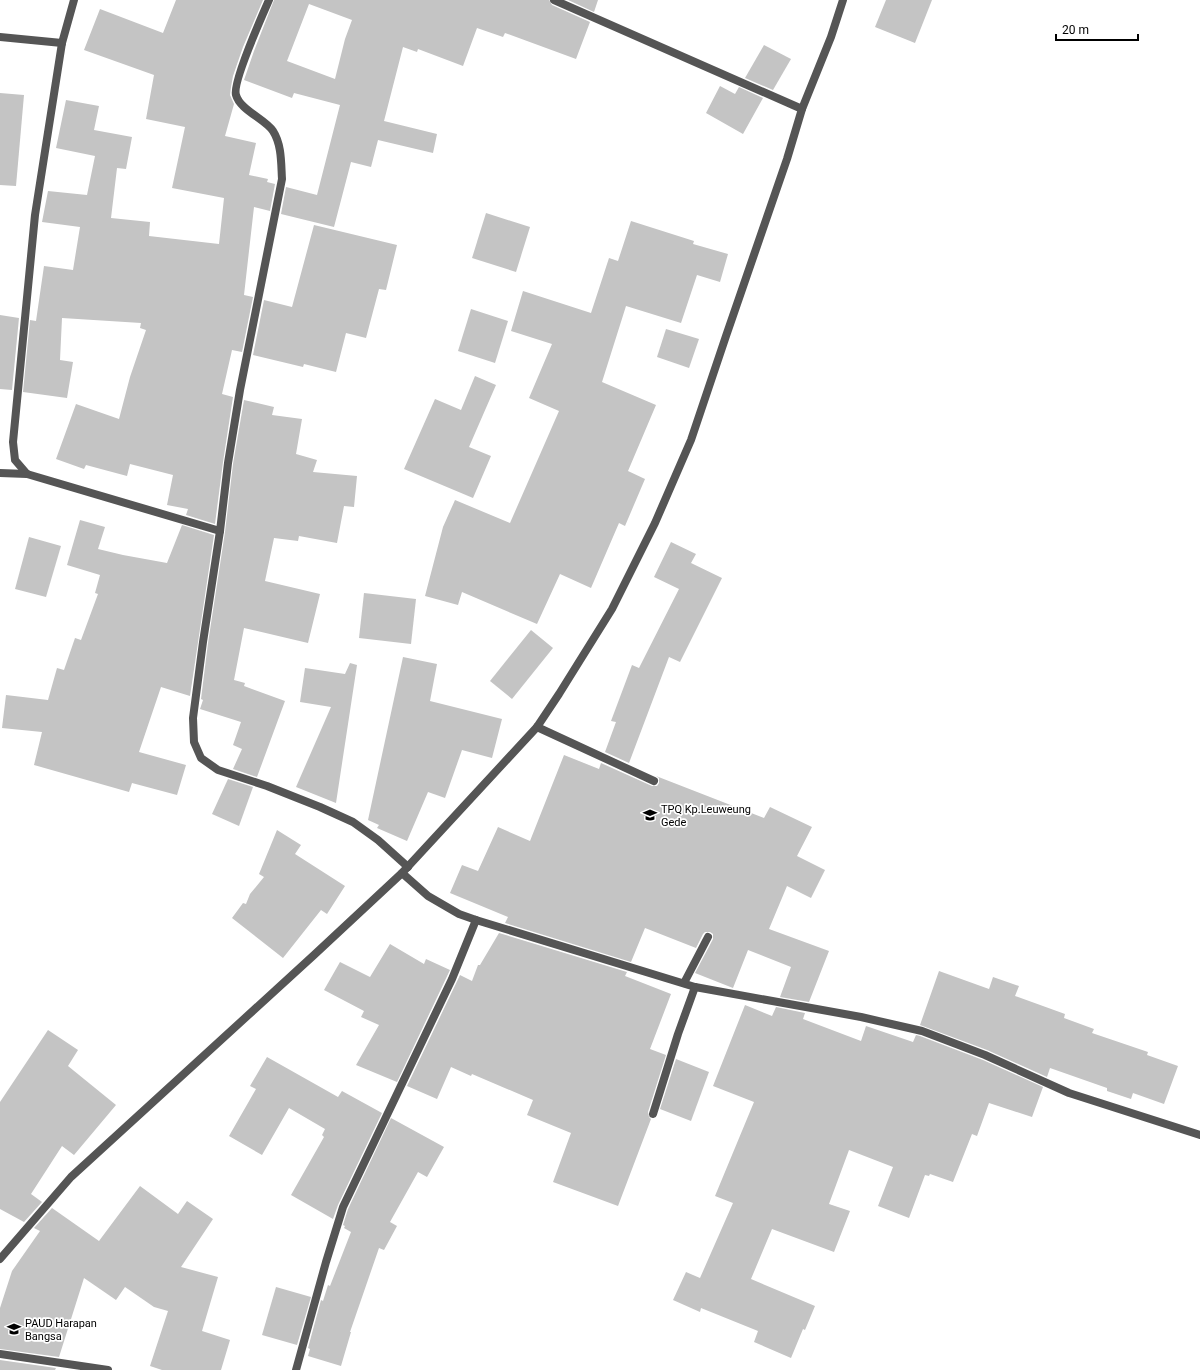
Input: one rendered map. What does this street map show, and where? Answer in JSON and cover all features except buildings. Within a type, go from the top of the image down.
[{"type":"street","points":[[27,474],[15,460],[14,442],[35,215],[62,43],[74,0]]},
{"type":"street","points":[[268,0],[246,55],[236,84],[235,94],[242,105],[273,131],[280,149],[282,179],[240,390],[228,463],[220,531],[193,718],[194,742],[201,758],[218,770],[267,786],[314,804],[352,822],[378,840],[428,896],[459,914],[695,987],[861,1017],[922,1031],[985,1055],[1069,1093],[1200,1135]]},
{"type":"street","points":[[554,0],[802,109]]},
{"type":"street","points":[[0,1259],[71,1178],[405,870],[537,727],[612,609],[655,523],[691,440],[787,159],[802,109],[831,37],[843,0]]},
{"type":"street","points":[[0,37],[62,43]]},
{"type":"street","points":[[0,472],[27,474],[220,531]]},
{"type":"street","points":[[537,727],[654,781]]},
{"type":"street","points":[[296,1370],[326,1262],[343,1208],[452,979],[476,920]]},
{"type":"street","points":[[684,983],[708,937]]},
{"type":"street","points":[[653,1114],[678,1034],[695,987]]},
{"type":"street","points":[[0,1354],[108,1370]]},
{"type":"place","name":"TPQ Kp.Leuweung Gede","points":[[650,815]]},
{"type":"place","name":"PAUD Harapan Bangsa","points":[[14,1329]]}]
